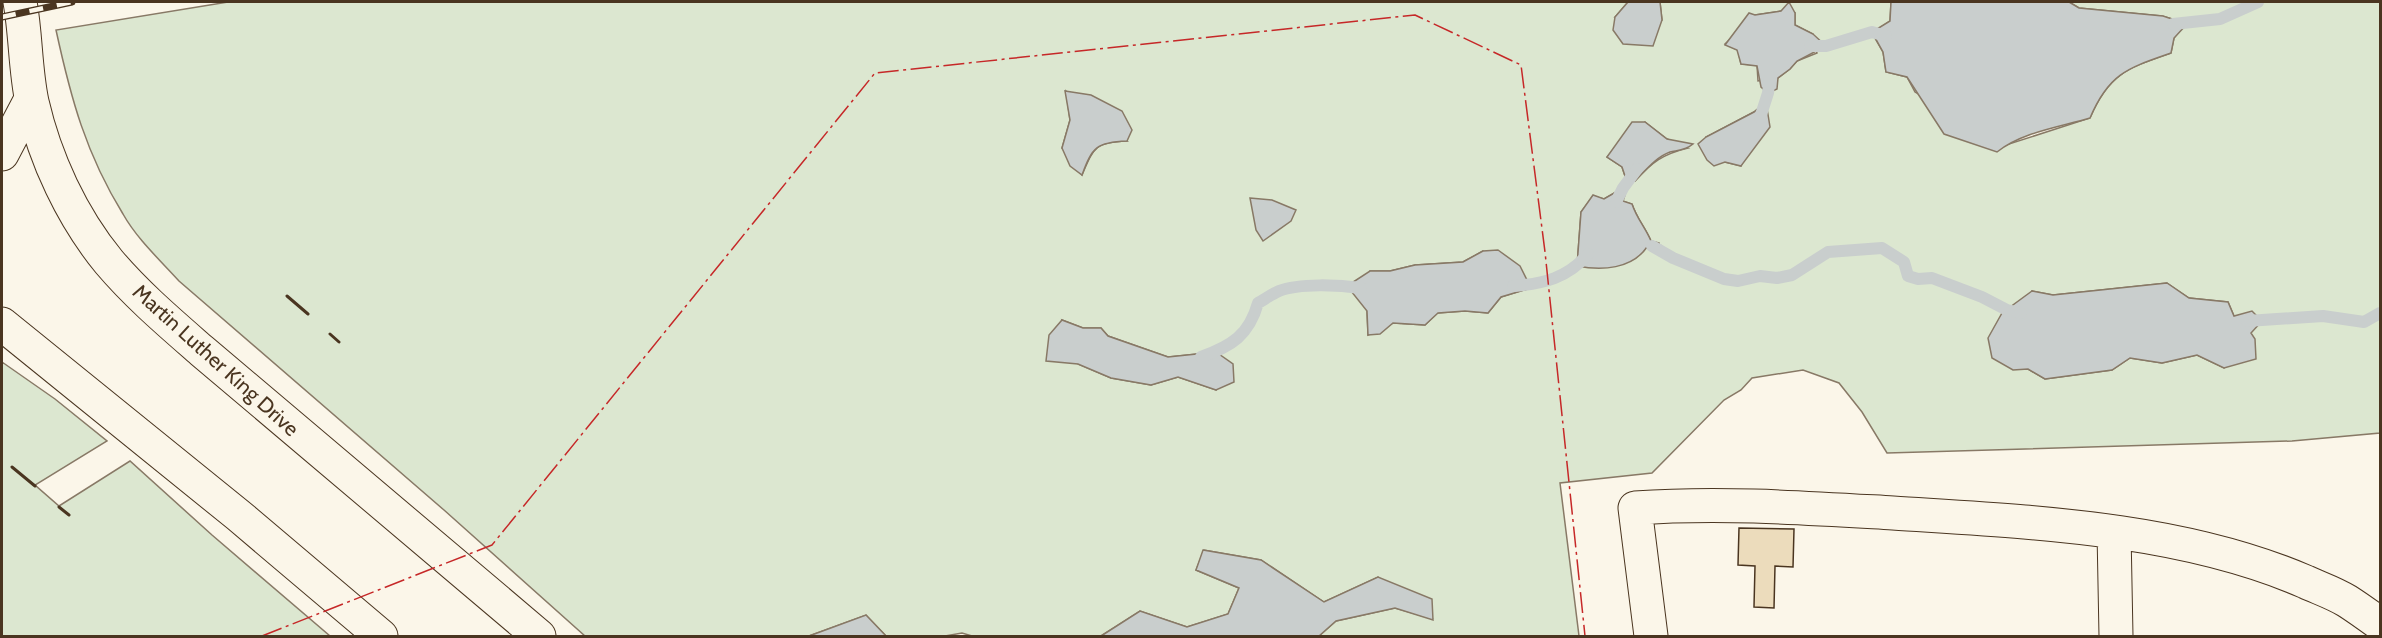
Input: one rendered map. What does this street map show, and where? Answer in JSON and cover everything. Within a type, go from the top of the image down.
[{"type":"main road","name":"Martin Luther King Drive","points":[[20,2],[31,99],[39,130],[54,171],[87,232],[110,263],[151,306],[202,351],[539,636]]},
{"type":"main road","points":[[2,154],[31,99]]},
{"type":"main road","points":[[2,324],[238,515],[381,636]]},
{"type":"main road","points":[[1651,636],[1635,508],[1684,505],[1828,510],[2014,521],[2114,532],[2188,545],[2270,567],[2345,600],[2380,624]]},
{"type":"main road","points":[[2114,532],[2116,636]]},
{"type":"green space","points":[[228,2],[1628,2],[1615,17],[1662,20],[1660,2],[1891,2],[1890,21],[1872,33],[1883,52],[1886,72],[1907,77],[1915,92],[2006,145],[2090,118],[2105,91],[2122,74],[2131,68],[2171,53],[2174,38],[2186,23],[2162,16],[2079,8],[2069,2],[2380,2],[2380,433],[2292,441],[1887,453],[1862,412],[1839,383],[1803,370],[1752,378],[1741,390],[1724,400],[1652,473],[1560,483],[1579,636],[1319,636],[1336,621],[1395,608],[1433,619],[1378,577],[1324,602],[1261,560],[1204,550],[1196,570],[1239,588],[1228,614],[1187,627],[1140,611],[1101,636],[972,636],[962,633],[945,636],[886,636],[866,615],[809,636],[585,636],[444,510],[179,281],[149,249],[123,214],[89,148],[74,103],[56,30]],"holes":[[[1781,11],[1795,13],[1795,25],[1813,34],[1817,53],[1797,61],[1778,78],[1758,81],[1757,65],[1741,64],[1738,50],[1725,44],[1755,15]],[[1066,91],[1127,141],[1108,143],[1097,148],[1082,175],[1062,148],[1070,120]],[[1765,103],[1741,166],[1725,162],[1706,137],[1754,112]],[[1645,122],[1667,139],[1688,148],[1665,156],[1635,181],[1627,182],[1622,167],[1607,157],[1618,144]],[[1623,188],[1622,201],[1632,204],[1651,241],[1659,243],[1656,252],[1647,247],[1577,266],[1581,212],[1593,196],[1604,199]],[[1483,251],[1530,288],[1501,297],[1488,313],[1465,311],[1437,313],[1425,325],[1393,323],[1368,335],[1370,271],[1390,271],[1415,265],[1463,262]],[[2167,283],[2189,298],[2228,302],[2234,316],[2224,368],[2197,355],[2162,363],[2130,358],[2112,370],[2045,379],[2028,369],[2032,291],[2053,295]],[[1062,320],[1083,328],[1101,328],[1108,336],[1168,357],[1216,352],[1216,390],[1178,377],[1151,385],[1111,378],[1078,364]]]},
{"type":"green space","points":[[2,362],[55,399],[107,441],[35,485],[59,506],[130,461],[330,636],[2,636]]},
{"type":"shaded area","points":[[1628,2],[1660,2],[1662,20],[1653,46],[1623,44],[1613,30],[1615,17]]},
{"type":"shaded area","points":[[1789,2],[1795,13],[1795,25],[1813,34],[1826,46],[1797,61],[1778,78],[1777,89],[1768,93],[1761,87],[1757,66],[1741,64],[1737,50],[1725,45],[1749,13],[1755,15],[1781,11]]},
{"type":"shaded area","points":[[1891,2],[2069,2],[2079,8],[2163,16],[2187,24],[2174,38],[2171,53],[2131,68],[2113,82],[2097,103],[2090,118],[2030,135],[1997,152],[1944,134],[1907,77],[1886,72],[1883,52],[1872,32],[1890,21]]},
{"type":"shaded area","points":[[1065,91],[1091,95],[1122,111],[1132,130],[1127,141],[1109,143],[1097,148],[1089,158],[1082,175],[1070,166],[1062,148],[1070,120]]},
{"type":"shaded area","points":[[1766,102],[1770,127],[1741,166],[1725,162],[1714,166],[1707,160],[1698,144],[1706,137],[1754,112]]},
{"type":"shaded area","points":[[1632,122],[1645,122],[1667,139],[1693,144],[1685,149],[1665,154],[1635,181],[1627,182],[1622,167],[1607,157]]},
{"type":"shaded area","points":[[1623,188],[1625,195],[1623,201],[1632,204],[1651,241],[1660,245],[1665,254],[1647,247],[1633,260],[1616,267],[1577,266],[1581,212],[1593,195],[1604,199]]},
{"type":"shaded area","points":[[1250,198],[1272,200],[1296,210],[1291,221],[1263,241],[1256,230]]},
{"type":"shaded area","points":[[1498,250],[1520,266],[1531,288],[1501,297],[1488,313],[1465,311],[1438,313],[1425,325],[1393,323],[1380,334],[1368,335],[1367,311],[1347,286],[1370,271],[1390,271],[1415,265],[1463,262],[1483,251]]},
{"type":"shaded area","points":[[2167,283],[2189,298],[2228,302],[2234,316],[2252,311],[2262,321],[2251,333],[2255,339],[2256,359],[2224,368],[2197,355],[2162,363],[2130,358],[2112,370],[2045,379],[2028,369],[2013,370],[1992,358],[1988,338],[2002,313],[2032,291],[2053,295]]},
{"type":"shaded area","points":[[1062,320],[1083,328],[1101,328],[1108,336],[1168,357],[1216,352],[1233,364],[1234,382],[1216,390],[1178,377],[1151,385],[1111,378],[1078,364],[1046,361],[1049,335]]},
{"type":"shaded area","points":[[1203,550],[1261,560],[1324,602],[1378,577],[1432,599],[1433,620],[1395,608],[1336,621],[1319,636],[1101,636],[1140,611],[1187,627],[1228,614],[1239,588],[1196,570]]},
{"type":"shaded area","points":[[866,615],[886,636],[809,636]]},
{"type":"building","points":[[1739,528],[1794,529],[1793,567],[1775,566],[1774,608],[1754,607],[1755,566],[1738,565]]},
{"type":"waterway","points":[[2173,24],[2220,19],[2258,2]]},
{"type":"waterway","points":[[1810,46],[1826,46],[1872,32],[1886,36]]},
{"type":"waterway","points":[[1760,118],[1768,93],[1770,77]]},
{"type":"waterway","points":[[1616,202],[1637,169]]},
{"type":"waterway","points":[[1652,246],[1673,258],[1724,279],[1738,281],[1760,276],[1777,278],[1792,275],[1828,252],[1882,248],[1904,262],[1908,276],[1918,279],[1932,278],[1982,297],[2007,310],[2021,313]]},
{"type":"waterway","points":[[1513,286],[1535,284],[1554,278],[1572,269],[1588,254]]},
{"type":"waterway","points":[[1201,357],[1238,338],[1250,323],[1258,303],[1279,291],[1308,286],[1361,288]]},
{"type":"waterway","points":[[2247,321],[2323,316],[2364,322],[2380,313]]},
{"type":"railway","points":[[2,17],[72,2]]},
{"type":"wall","points":[[287,296],[308,314]]},
{"type":"wall","points":[[330,334],[339,342]]},
{"type":"wall","points":[[12,467],[35,486]]},
{"type":"wall","points":[[59,507],[69,515]]},
{"type":"power","points":[[262,636],[492,545],[875,73],[1415,15],[1521,65],[1545,252],[1585,636]]}]
